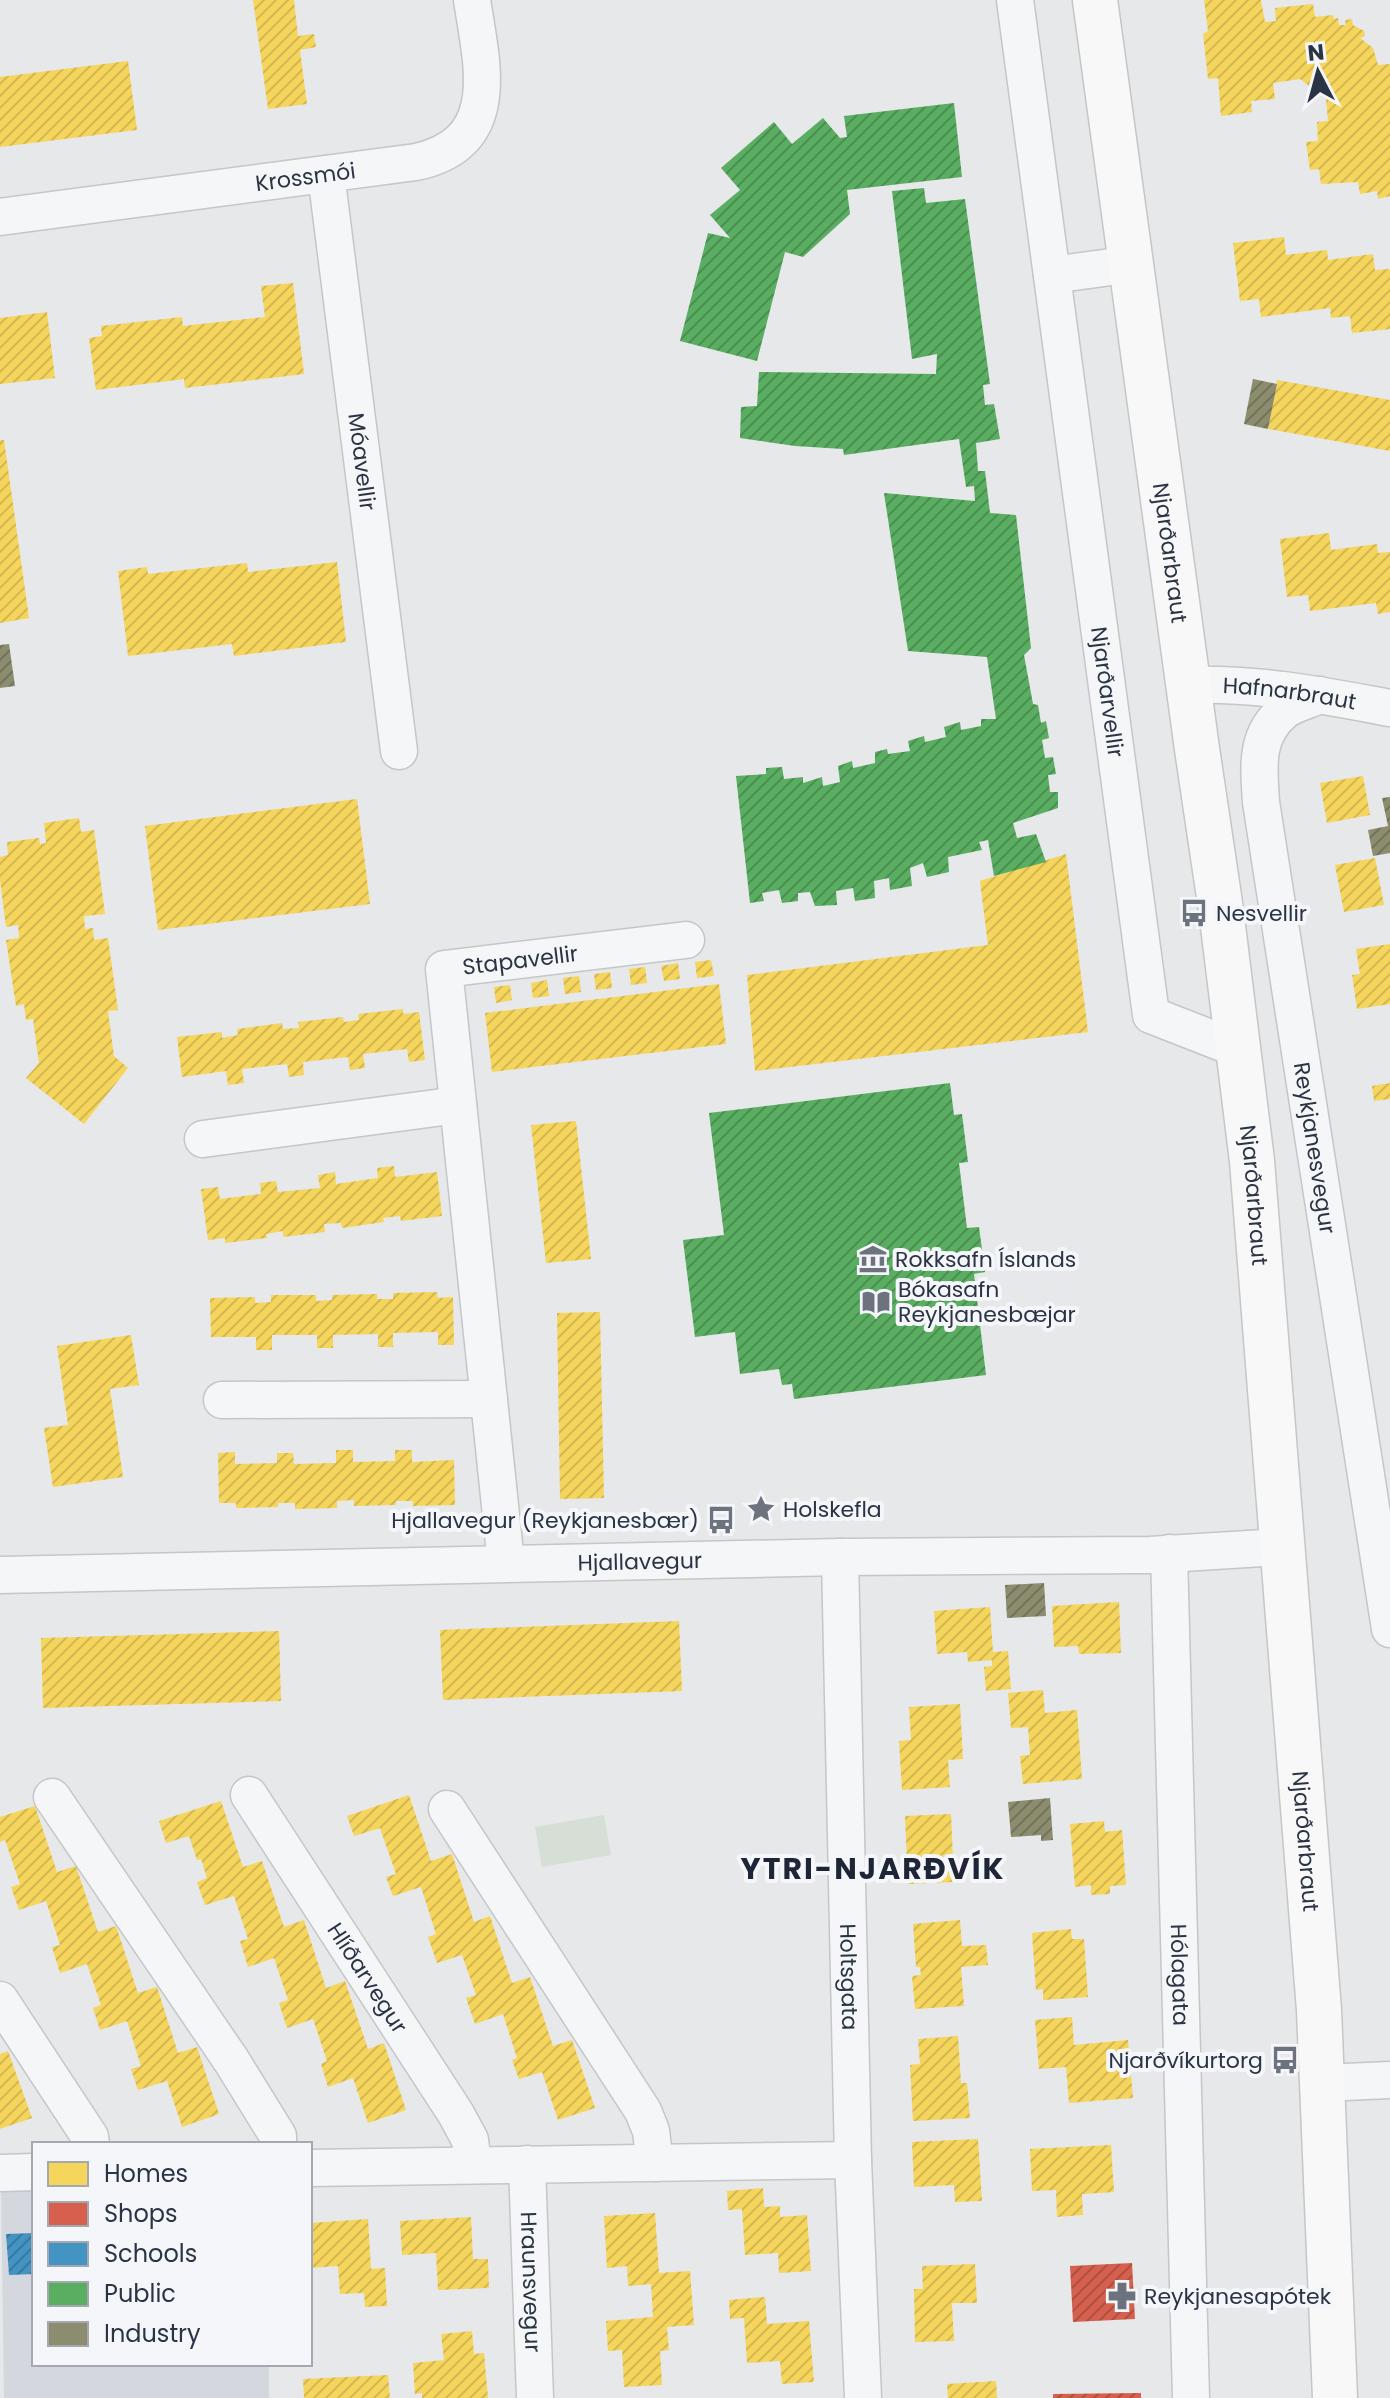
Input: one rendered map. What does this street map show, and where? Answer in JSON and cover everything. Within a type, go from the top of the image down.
[{"type":"main road","name":"Njarðarbraut","points":[[1095,0],[1221,910],[1252,1161],[1319,2010],[1335,2398]]},
{"type":"street","name":"Krossmói","points":[[0,217],[326,174],[431,158],[445,152],[468,132],[476,119],[484,90],[472,0]]},
{"type":"street","name":"Njarðarvellir","points":[[1015,0],[1151,1015],[1238,1049]]},
{"type":"street","name":"Móavellir","points":[[326,174],[399,751]]},
{"type":"street","points":[[1052,275],[1133,264]]},
{"type":"street","name":"Hafnarbraut","points":[[1188,685],[1232,684],[1282,688],[1390,708]]},
{"type":"street","name":"Reykjanesvegur","points":[[1320,695],[1285,711],[1269,730],[1258,755],[1261,802],[1390,1629]]},
{"type":"street","name":"Stapavellir","points":[[506,1563],[444,969],[686,940]]},
{"type":"street","points":[[203,1139],[458,1105]]},
{"type":"street","points":[[222,1400],[489,1399]]},
{"type":"street","name":"Hjallavegur","points":[[0,1575],[840,1557],[1150,1555],[1281,1547]]},
{"type":"street","name":"Hólagata","points":[[1169,1553],[1191,2398]]},
{"type":"street","name":"Holtsgata","points":[[840,1557],[853,2160],[863,2398]]},
{"type":"street","name":"Hlíðarvegur","points":[[249,1795],[456,2114],[470,2140],[473,2165]]},
{"type":"street","points":[[52,1797],[231,2060],[278,2136],[278,2142]]},
{"type":"street","points":[[447,1809],[643,2111],[651,2131],[655,2163]]},
{"type":"street","points":[[0,2000],[91,2142]]},
{"type":"street","points":[[1322,2083],[1390,2080]]},
{"type":"street","points":[[312,2168],[853,2160]]},
{"type":"street","name":"Hraunsvegur","points":[[527,2164],[535,2398]]},
{"type":"street","points":[[0,2173],[32,2172]]},
{"type":"shaded area","points":[[604,1815],[611,1855],[542,1867],[535,1827]]},
{"type":"shaded area","points":[[1,2188],[32,2188],[32,2366],[269,2366],[269,2398],[4,2398]]},
{"type":"building: Homes","points":[[253,0],[294,0],[298,36],[314,34],[316,47],[300,50],[307,104],[268,109]]},
{"type":"building: Homes","points":[[1204,0],[1261,0],[1265,22],[1276,21],[1275,8],[1313,4],[1315,17],[1333,15],[1334,19],[1338,18],[1339,25],[1346,25],[1345,20],[1352,19],[1353,25],[1364,31],[1365,36],[1360,38],[1373,48],[1378,65],[1390,64],[1390,196],[1378,199],[1377,191],[1360,194],[1358,182],[1321,184],[1319,169],[1310,170],[1306,142],[1318,141],[1317,122],[1328,121],[1326,99],[1300,79],[1273,83],[1275,99],[1251,101],[1252,112],[1221,116],[1218,78],[1208,79],[1203,34],[1208,31]]},
{"type":"building: Homes","points":[[128,61],[137,130],[0,147],[0,77]]},
{"type":"building: Homes","points":[[1284,237],[1286,255],[1327,250],[1328,260],[1373,254],[1375,270],[1390,269],[1390,329],[1352,333],[1350,316],[1331,318],[1330,308],[1261,317],[1259,299],[1240,301],[1233,243]]},
{"type":"building: Homes","points":[[293,283],[304,374],[185,388],[184,379],[96,390],[89,338],[102,336],[101,326],[182,317],[183,326],[265,317],[261,286]]},
{"type":"building: Homes","points":[[47,312],[55,378],[0,384],[0,318]]},
{"type":"building: Homes","points":[[1277,380],[1390,400],[1390,451],[1268,429]]},
{"type":"building: Homes","points":[[0,440],[4,440],[29,618],[0,623]]},
{"type":"building: Homes","points":[[1329,533],[1331,550],[1377,544],[1378,553],[1390,552],[1390,612],[1378,614],[1376,603],[1310,611],[1308,595],[1287,597],[1280,539]]},
{"type":"building: Homes","points":[[337,562],[346,642],[234,656],[232,644],[128,656],[118,571],[147,567],[148,574],[247,563],[248,572]]},
{"type":"building: Homes","points":[[1363,776],[1370,815],[1327,823],[1320,783]]},
{"type":"building: Homes","points":[[357,799],[370,904],[158,930],[145,826]]},
{"type":"building: Homes","points":[[79,818],[81,832],[94,830],[105,914],[84,916],[85,929],[93,928],[94,940],[108,938],[118,1010],[108,1011],[114,1056],[128,1068],[84,1124],[26,1078],[39,1063],[33,1019],[26,1020],[24,1004],[16,1006],[6,940],[19,938],[18,925],[6,927],[0,880],[0,857],[8,855],[7,842],[39,838],[40,844],[46,843],[44,823]]},
{"type":"building: Homes","points":[[1066,854],[1088,1032],[755,1071],[747,975],[988,945],[980,881]]},
{"type":"building: Homes","points":[[1375,858],[1384,905],[1344,912],[1335,865]]},
{"type":"building: Homes","points":[[1390,944],[1390,1004],[1357,1009],[1352,975],[1360,974],[1356,949]]},
{"type":"building: Homes","points":[[711,960],[714,976],[697,978],[695,962]]},
{"type":"building: Homes","points":[[678,963],[680,979],[664,981],[661,966]]},
{"type":"building: Homes","points":[[645,967],[647,983],[631,985],[629,969]]},
{"type":"building: Homes","points":[[610,972],[612,988],[596,990],[594,974]]},
{"type":"building: Homes","points":[[579,976],[581,992],[565,994],[563,978]]},
{"type":"building: Homes","points":[[547,980],[549,996],[533,998],[531,983]]},
{"type":"building: Homes","points":[[719,984],[726,1044],[492,1072],[485,1013]]},
{"type":"building: Homes","points":[[510,985],[512,1000],[496,1003],[494,987]]},
{"type":"building: Homes","points":[[403,1009],[403,1014],[419,1012],[425,1060],[409,1062],[407,1049],[363,1054],[365,1068],[350,1070],[348,1057],[303,1062],[304,1075],[289,1077],[287,1064],[242,1069],[244,1083],[228,1085],[226,1071],[182,1077],[177,1037],[222,1032],[222,1038],[238,1035],[237,1029],[282,1023],[283,1029],[299,1028],[298,1022],[343,1017],[344,1022],[359,1020],[358,1014]]},
{"type":"building: Homes","points":[[1390,1083],[1390,1099],[1374,1101],[1372,1086]]},
{"type":"building: Homes","points":[[576,1121],[591,1259],[546,1263],[531,1125]]},
{"type":"building: Homes","points":[[394,1166],[395,1177],[437,1172],[442,1216],[401,1221],[400,1216],[383,1218],[384,1222],[342,1228],[341,1223],[324,1224],[325,1232],[283,1237],[283,1231],[266,1234],[267,1238],[225,1243],[225,1238],[208,1240],[201,1189],[218,1187],[220,1199],[261,1194],[260,1183],[276,1181],[278,1192],[320,1188],[318,1175],[335,1172],[336,1184],[378,1178],[377,1168]]},
{"type":"building: Homes","points":[[437,1292],[438,1298],[453,1297],[454,1345],[438,1345],[438,1332],[393,1333],[393,1347],[378,1347],[378,1334],[333,1335],[333,1348],[317,1348],[317,1335],[272,1335],[272,1350],[256,1350],[256,1337],[211,1337],[210,1298],[255,1297],[255,1303],[271,1302],[271,1295],[316,1295],[316,1301],[332,1300],[332,1295],[377,1294],[377,1299],[393,1299],[393,1293]]},
{"type":"building: Homes","points":[[600,1312],[604,1498],[560,1499],[557,1313]]},
{"type":"building: Homes","points":[[131,1335],[139,1385],[110,1389],[123,1477],[53,1487],[44,1428],[68,1425],[57,1346]]},
{"type":"building: Homes","points":[[336,1450],[353,1450],[353,1462],[395,1461],[395,1450],[412,1450],[412,1462],[454,1460],[455,1505],[413,1506],[413,1501],[396,1501],[396,1505],[354,1506],[354,1500],[337,1501],[337,1508],[295,1509],[295,1503],[278,1503],[278,1507],[236,1508],[236,1503],[219,1503],[218,1453],[235,1452],[235,1464],[277,1463],[277,1453],[293,1453],[294,1464],[336,1463]]},
{"type":"building: Homes","points":[[1119,1602],[1121,1653],[1079,1654],[1078,1646],[1054,1647],[1052,1606]]},
{"type":"building: Homes","points":[[990,1607],[993,1652],[1008,1651],[1011,1689],[986,1691],[984,1667],[992,1666],[992,1660],[968,1662],[967,1652],[937,1654],[934,1611]]},
{"type":"building: Homes","points":[[679,1621],[682,1691],[443,1700],[440,1630]]},
{"type":"building: Homes","points":[[279,1631],[281,1701],[43,1708],[41,1638]]},
{"type":"building: Homes","points":[[1043,1690],[1045,1713],[1077,1710],[1082,1779],[1023,1784],[1020,1756],[1030,1755],[1028,1727],[1011,1728],[1008,1693]]},
{"type":"building: Homes","points":[[960,1704],[963,1759],[948,1760],[950,1787],[902,1790],[899,1741],[911,1740],[909,1707]]},
{"type":"building: Homes","points":[[409,1795],[431,1861],[452,1854],[474,1922],[490,1916],[512,1983],[530,1977],[553,2046],[572,2040],[595,2108],[558,2120],[542,2072],[519,2079],[512,2060],[517,2058],[503,2014],[475,2024],[466,1998],[476,1995],[462,1955],[437,1963],[428,1937],[436,1934],[421,1887],[393,1896],[386,1877],[396,1874],[380,1828],[354,1836],[347,1816]]},
{"type":"building: Homes","points":[[221,1801],[243,1867],[262,1861],[284,1927],[304,1920],[326,1988],[345,1981],[368,2049],[384,2043],[406,2110],[368,2123],[353,2078],[328,2087],[321,2064],[327,2061],[313,2019],[287,2028],[279,2003],[288,2000],[274,1958],[248,1967],[240,1941],[248,1939],[234,1896],[205,1905],[197,1882],[207,1878],[189,1836],[166,1843],[159,1821]]},
{"type":"building: Homes","points":[[35,1806],[57,1872],[76,1866],[98,1932],[116,1926],[138,1993],[157,1987],[178,2053],[197,2047],[219,2114],[182,2127],[167,2081],[138,2090],[131,2069],[141,2066],[127,2021],[100,2030],[93,2008],[101,2005],[87,1964],[60,1973],[52,1947],[60,1945],[46,1901],[19,1910],[11,1887],[20,1884],[5,1840],[0,1842],[0,1817]]},
{"type":"building: Homes","points":[[951,1814],[954,1882],[908,1884],[905,1816]]},
{"type":"building: Homes","points":[[1104,1821],[1105,1832],[1122,1830],[1126,1885],[1110,1886],[1110,1894],[1091,1895],[1091,1885],[1075,1887],[1070,1824]]},
{"type":"building: Homes","points":[[960,1920],[962,1946],[986,1945],[988,1965],[961,1967],[964,2006],[915,2009],[912,1976],[921,1975],[920,1967],[916,1967],[913,1924]]},
{"type":"building: Homes","points":[[1071,1929],[1072,1939],[1084,1939],[1088,1997],[1043,2000],[1043,1989],[1036,1990],[1032,1933]]},
{"type":"building: Homes","points":[[1072,2017],[1074,2045],[1128,2040],[1133,2098],[1069,2103],[1066,2067],[1039,2069],[1035,2020]]},
{"type":"building: Homes","points":[[958,2036],[961,2083],[967,2083],[970,2118],[913,2121],[910,2065],[920,2064],[918,2039]]},
{"type":"building: Homes","points":[[8,2051],[32,2118],[0,2129],[0,2054]]},
{"type":"building: Homes","points":[[978,2139],[982,2201],[955,2202],[954,2185],[914,2187],[912,2142]]},
{"type":"building: Homes","points":[[1111,2145],[1114,2192],[1082,2194],[1083,2215],[1057,2217],[1056,2190],[1032,2191],[1030,2149]]},
{"type":"building: Homes","points":[[763,2188],[764,2207],[780,2206],[780,2217],[807,2215],[811,2271],[779,2273],[778,2253],[745,2255],[742,2209],[728,2210],[727,2191]]},
{"type":"building: Homes","points":[[655,2213],[659,2273],[690,2271],[694,2325],[667,2327],[669,2350],[660,2351],[662,2385],[624,2387],[622,2350],[608,2351],[606,2321],[653,2317],[651,2284],[628,2286],[627,2266],[607,2268],[604,2216]]},
{"type":"building: Homes","points":[[471,2217],[473,2259],[488,2259],[489,2288],[438,2290],[436,2253],[402,2255],[400,2221]]},
{"type":"building: Homes","points":[[368,2219],[371,2269],[385,2268],[387,2306],[365,2307],[364,2293],[340,2294],[338,2266],[312,2268],[312,2223]]},
{"type":"building: Homes","points":[[975,2264],[977,2303],[952,2303],[954,2341],[915,2342],[914,2289],[923,2289],[922,2266]]},
{"type":"building: Homes","points":[[765,2297],[767,2324],[809,2321],[814,2382],[782,2384],[780,2361],[747,2363],[744,2318],[730,2319],[729,2300]]},
{"type":"building: Homes","points":[[472,2331],[474,2354],[484,2353],[488,2398],[422,2398],[422,2393],[415,2394],[413,2363],[444,2360],[441,2334]]},
{"type":"building: Homes","points":[[388,2375],[390,2398],[304,2398],[303,2379]]},
{"type":"building: Homes","points":[[996,2381],[997,2398],[948,2398],[947,2384]]},
{"type":"building: Shops","points":[[1132,2263],[1135,2319],[1073,2322],[1070,2266]]},
{"type":"building: Shops","points":[[1141,2393],[1141,2398],[1053,2398],[1053,2394]]},
{"type":"building: Schools","points":[[32,2233],[32,2274],[9,2275],[6,2234]]},
{"type":"building: Public","points":[[954,103],[962,177],[847,190],[850,214],[803,257],[785,252],[757,361],[680,341],[708,233],[730,238],[710,215],[740,190],[721,168],[774,122],[792,144],[823,118],[840,138],[847,137],[844,116]]},
{"type":"building: Public","points":[[924,188],[926,203],[965,199],[990,384],[983,385],[985,405],[994,404],[1000,439],[976,443],[978,471],[985,471],[990,513],[1016,515],[1031,648],[1024,655],[1033,704],[1038,705],[1041,723],[1046,721],[1049,738],[1042,740],[1045,758],[1053,757],[1056,774],[1048,775],[1050,792],[1058,792],[1058,808],[1013,823],[1017,838],[1036,834],[1046,862],[994,876],[988,840],[979,842],[982,850],[948,857],[949,872],[927,877],[923,863],[910,868],[912,886],[890,890],[889,878],[874,881],[875,898],[855,901],[853,888],[836,891],[837,905],[815,906],[810,892],[798,893],[798,901],[782,903],[779,890],[762,893],[764,901],[750,903],[736,776],[766,774],[766,768],[782,767],[784,779],[803,777],[803,783],[822,777],[823,786],[840,782],[838,766],[852,761],[853,768],[875,763],[875,752],[887,749],[888,754],[910,751],[908,741],[924,736],[925,742],[946,737],[944,727],[960,722],[961,730],[981,726],[981,719],[996,719],[987,657],[908,651],[884,493],[975,501],[974,486],[966,487],[959,439],[844,455],[843,449],[740,438],[741,407],[757,406],[759,372],[936,374],[937,354],[912,359],[892,191]]},
{"type":"building: Public","points":[[950,1083],[954,1115],[962,1114],[968,1162],[959,1163],[967,1228],[979,1227],[985,1272],[974,1274],[986,1375],[794,1399],[792,1384],[782,1385],[779,1369],[740,1374],[735,1332],[695,1337],[683,1240],[724,1235],[709,1113]]},
{"type":"building: Industry","points":[[1253,379],[1277,384],[1268,429],[1244,424]]},
{"type":"building: Industry","points":[[9,644],[15,686],[0,688],[0,645]]},
{"type":"building: Industry","points":[[1390,797],[1390,853],[1373,856],[1368,830],[1388,826],[1382,798]]},
{"type":"building: Industry","points":[[1044,1583],[1046,1616],[1007,1618],[1005,1585]]},
{"type":"building: Industry","points":[[1050,1798],[1053,1840],[1041,1841],[1041,1835],[1011,1837],[1008,1802]]},
{"type":"place","name":"Nesvellir","points":[[1194,913]]},
{"type":"place","name":"Rokksafn Íslands","points":[[873,1259]]},
{"type":"place","name":"Bókasafn Reykjanesbæjar","points":[[876,1302]]},
{"type":"place","name":"Holskefla","points":[[761,1509]]},
{"type":"place","name":"Hjallavegur (Reykjanesbær)","points":[[721,1520]]},
{"type":"place","name":"Njarðvíkurtorg","points":[[1285,2060]]},
{"type":"place","name":"Reykjanesapótek","points":[[1122,2296]]},
{"type":"district","name":"YTRI-NJARÐVÍK","points":[[873,1868]]}]
